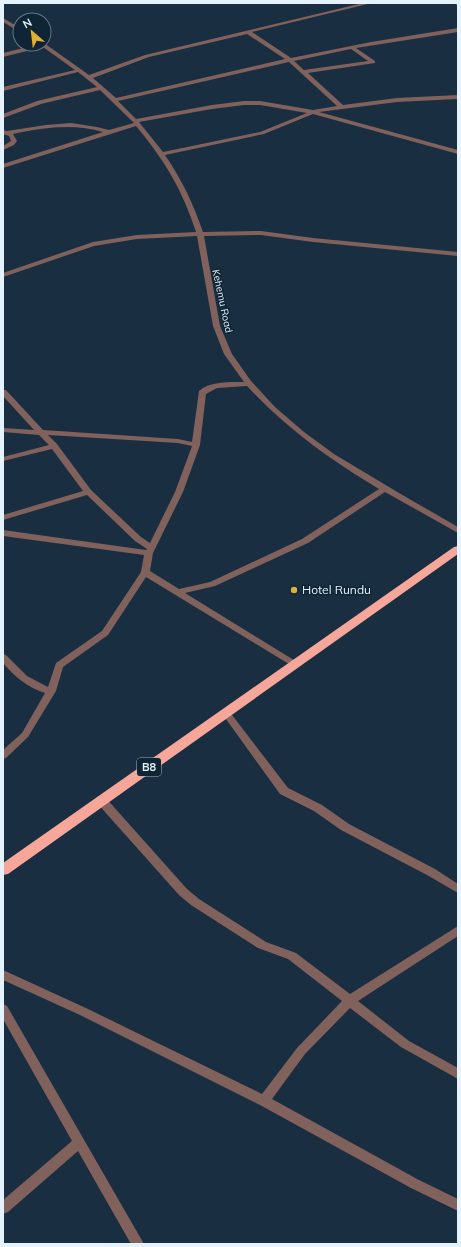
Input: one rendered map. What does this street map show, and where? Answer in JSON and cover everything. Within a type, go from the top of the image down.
[{"type":"highway","name":"B8","points":[[3,870],[458,549]]},
{"type":"street","points":[[90,77],[147,56],[370,3]]},
{"type":"street","points":[[3,20],[6,24]]},
{"type":"street","points":[[115,100],[207,77],[290,60],[458,30]]},
{"type":"street","points":[[248,32],[290,60],[342,106]]},
{"type":"street","points":[[303,72],[372,62],[352,48]]},
{"type":"street","name":"Kehemu Road","points":[[52,50],[90,77],[115,100],[161,154],[173,173],[185,196],[200,233],[217,328],[228,355],[250,384],[268,404],[307,438],[340,462],[458,530]]},
{"type":"street","points":[[3,55],[14,52]]},
{"type":"street","points":[[3,90],[80,70]]},
{"type":"street","points":[[3,116],[39,103],[102,88]]},
{"type":"street","points":[[161,154],[262,133],[313,112],[342,106],[397,100],[458,97]]},
{"type":"street","points":[[3,166],[136,123],[249,102],[272,104],[313,112],[458,152]]},
{"type":"street","points":[[6,132],[74,124],[87,125],[109,132]]},
{"type":"street","points":[[3,148],[12,144],[14,141],[6,132]]},
{"type":"street","points":[[3,275],[74,250],[100,243],[137,237],[200,233],[263,234],[458,254]]},
{"type":"street","points":[[3,756],[25,735],[51,691],[59,665],[105,633],[145,572],[151,551],[179,492],[196,445],[200,397],[204,390],[218,386],[250,384]]},
{"type":"street","points":[[3,392],[54,446],[88,492],[151,551]]},
{"type":"street","points":[[3,430],[178,441],[196,445]]},
{"type":"street","points":[[3,460],[54,446]]},
{"type":"street","points":[[178,592],[212,584],[305,541],[385,489]]},
{"type":"street","points":[[3,518],[88,492]]},
{"type":"street","points":[[3,533],[151,551]]},
{"type":"street","points":[[145,572],[294,664]]},
{"type":"street","points":[[3,657],[24,678],[51,691]]},
{"type":"street","points":[[226,713],[284,791],[318,808],[346,827],[431,872],[458,889]]},
{"type":"street","points":[[101,800],[182,892],[195,902],[262,945],[292,956],[405,1044],[458,1074]]},
{"type":"street","points":[[264,1101],[301,1051],[350,1000],[458,930]]},
{"type":"street","points":[[3,975],[84,1012],[264,1101],[415,1184],[458,1204]]},
{"type":"street","points":[[3,1009],[23,1041],[79,1143],[138,1244]]},
{"type":"street","points":[[3,1208],[79,1143]]},
{"type":"place","name":"Hotel Rundu","points":[[294,590]]}]
